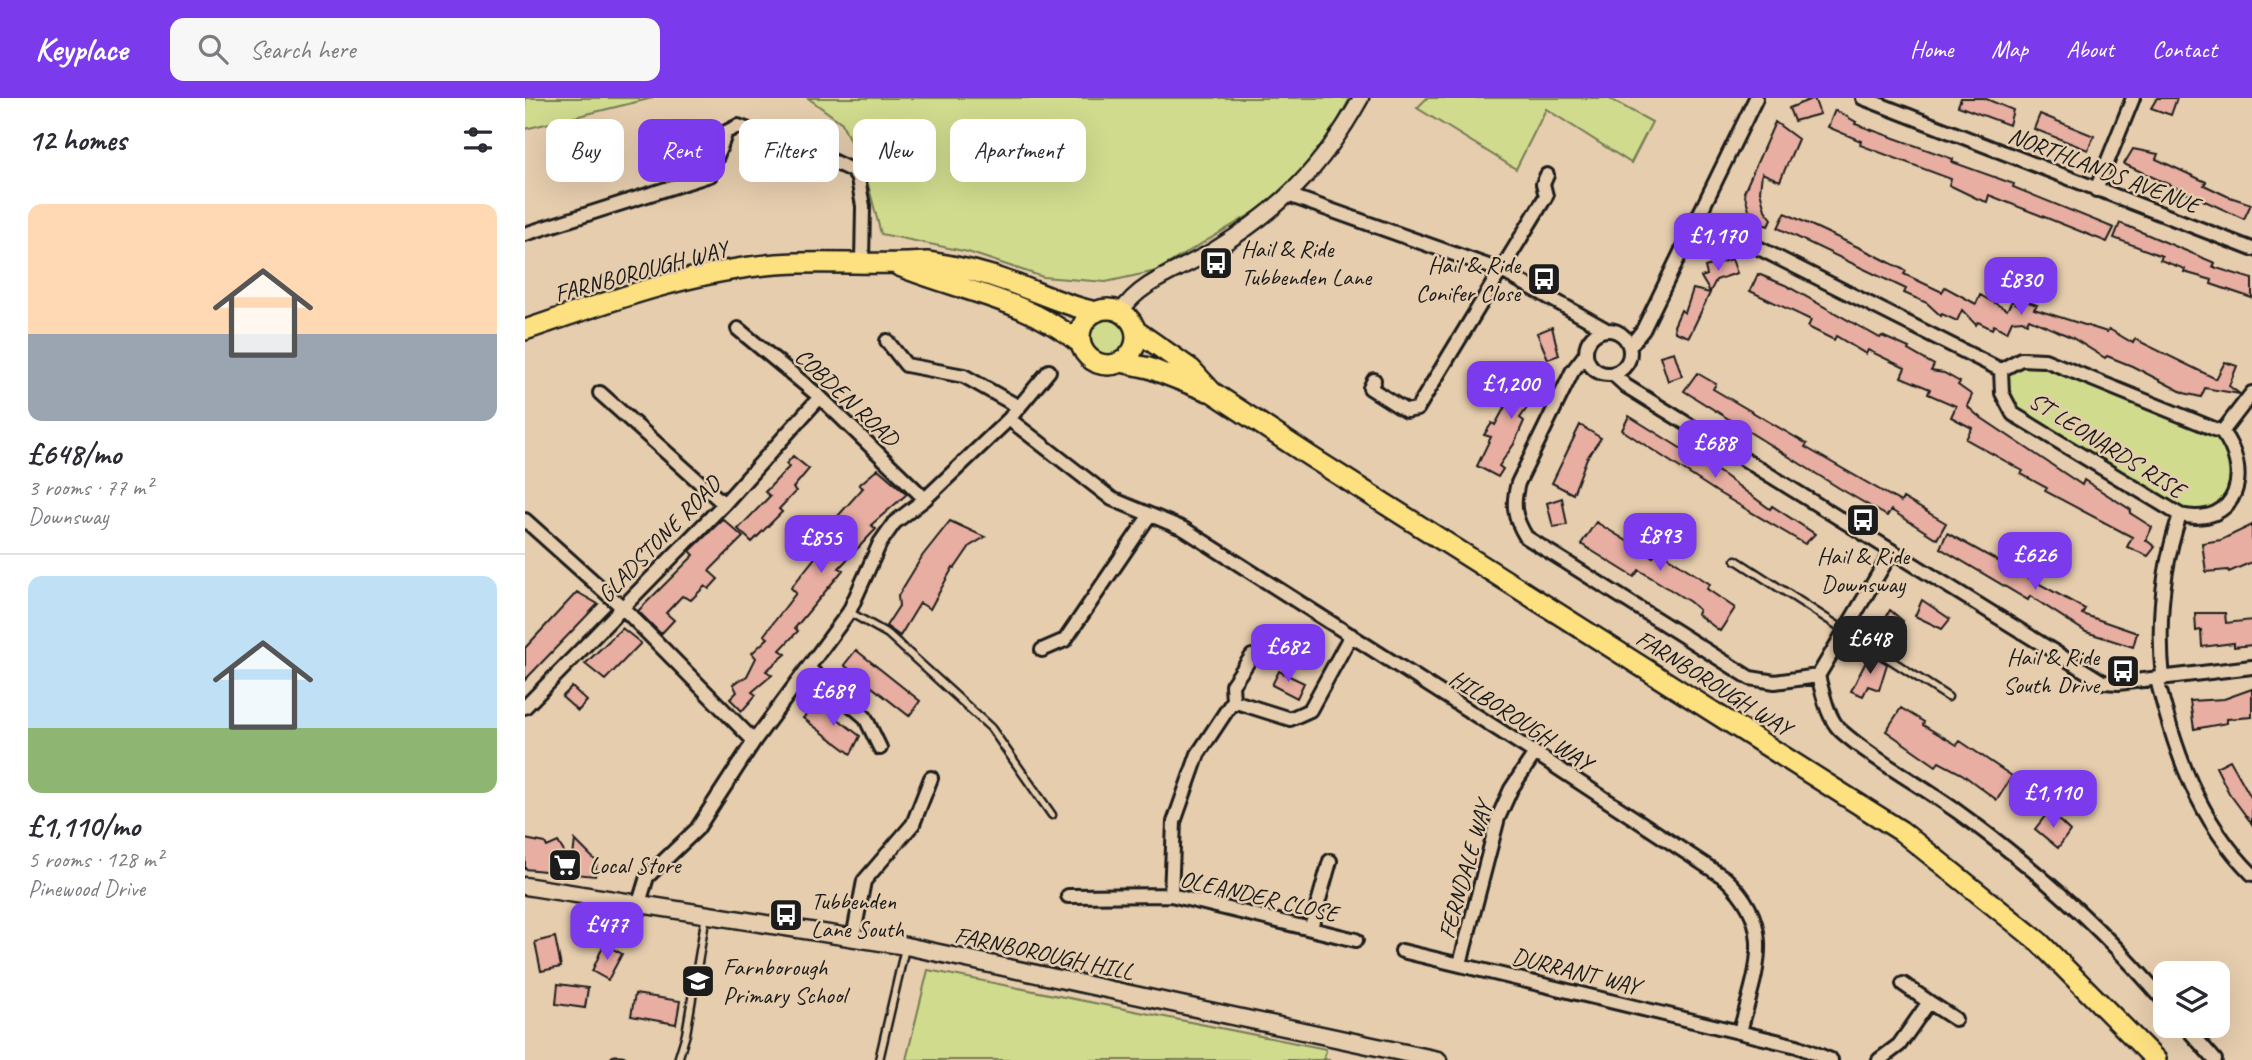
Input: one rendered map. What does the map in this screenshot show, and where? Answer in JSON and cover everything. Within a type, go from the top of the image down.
[{"type":"highway","name":"FARNBOROUGH WAY","points":[[525,330],[645,290],[725,271],[776,264],[927,262],[969,270],[1073,307],[1096,312]]},
{"type":"highway","name":"FARNBOROUGH WAY","points":[[896,264],[1017,305],[1049,320],[1080,343]]},
{"type":"highway","points":[[1105,309],[1122,312],[1135,330],[1133,349],[1121,362],[1104,365],[1096,363],[1089,358],[1080,343],[1082,325],[1096,312],[1105,309]]},
{"type":"highway","name":"FARNBOROUGH WAY","points":[[1135,330],[1191,369],[1212,392]]},
{"type":"highway","name":"FARNBOROUGH WAY","points":[[1121,362],[1149,368],[1212,392],[1414,524],[1901,831],[2039,942],[2156,1060]]},
{"type":"main road","name":"FARNBOROUGH HILL","points":[[525,886],[906,946],[1438,1060]]},
{"type":"street","points":[[1122,312],[1135,294],[1213,251],[1291,195],[1322,159],[1361,98]]},
{"type":"street","points":[[1585,355],[1591,366],[1601,373],[1613,374],[1624,369],[1630,358],[1631,345],[1643,330],[1756,98]]},
{"type":"street","name":"NORTHLANDS AVENUE","points":[[1863,98],[2252,250]]},
{"type":"street","points":[[2096,190],[2133,98]]},
{"type":"street","points":[[525,234],[710,176],[726,132],[743,127],[853,171],[858,179],[863,206],[862,262]]},
{"type":"street","points":[[1374,380],[1370,388],[1406,411],[1417,409],[1546,196],[1543,184],[1547,175]]},
{"type":"street","points":[[1291,195],[1501,271],[1605,329],[1624,336],[1631,345]]},
{"type":"street","points":[[1699,218],[2001,370]]},
{"type":"street","name":"COBDEN ROAD","points":[[737,329],[820,397],[925,499]]},
{"type":"street","points":[[1605,329],[1594,334],[1587,342],[1585,355],[1572,372],[1518,483],[1514,498],[1515,518],[1526,537],[1750,678],[1775,682],[1818,676]]},
{"type":"street","points":[[887,341],[906,365],[964,376],[1019,407]]},
{"type":"street","name":"ST LEONARDS RISE","points":[[2021,359],[2045,360],[2222,432],[2235,443],[2242,459],[2244,476],[2240,495],[2230,507],[2215,516],[2197,519],[2180,515],[2014,414],[2002,393],[2001,370],[2021,359]]},
{"type":"street","points":[[639,902],[647,877],[697,829],[754,741],[849,612],[880,543],[894,523],[925,499],[1009,419],[1049,371]]},
{"type":"street","points":[[1613,374],[1626,386],[1891,553],[2103,682],[2160,679],[2252,667]]},
{"type":"street","points":[[600,393],[724,503]]},
{"type":"street","points":[[2222,432],[2252,393]]},
{"type":"street","name":"GLADSTONE ROAD","points":[[525,707],[724,503],[820,397]]},
{"type":"street","name":"HILBOROUGH WAY","points":[[1009,419],[1112,499],[1185,529],[1725,878],[1747,902],[1755,920],[1759,948],[1740,1032]]},
{"type":"street","points":[[2180,515],[2162,589],[2159,639],[2160,679],[2172,741],[2213,827],[2252,874]]},
{"type":"street","points":[[1042,650],[1065,640],[1149,516]]},
{"type":"street","points":[[525,520],[622,607],[754,741]]},
{"type":"street","points":[[1891,553],[1818,676],[1826,705],[1838,728],[1959,813],[2017,859],[2128,958],[2153,988]]},
{"type":"street","points":[[1233,701],[1290,719],[1310,710],[1351,635]]},
{"type":"street","points":[[1171,895],[1174,822],[1198,754],[1233,701],[1231,685],[1252,656]]},
{"type":"street","points":[[808,668],[865,718],[880,748]]},
{"type":"street","name":"FERNDALE WAY","points":[[1459,964],[1502,807],[1535,753]]},
{"type":"street","points":[[853,938],[864,881],[913,824],[931,778]]},
{"type":"street","points":[[1311,928],[1330,861]]},
{"type":"street","name":"OLEANDER CLOSE","points":[[1067,896],[1171,895],[1356,940]]},
{"type":"street","name":"DURRANT WAY","points":[[1402,951],[1804,1048],[1831,1060]]},
{"type":"street","points":[[1903,984],[1955,1019]]},
{"type":"street","points":[[1879,1060],[1899,1045],[1929,1002]]},
{"type":"street","points":[[2196,1038],[2215,1060]]},
{"type":"lane","points":[[1736,560],[1948,697]]},
{"type":"lane","points":[[849,612],[888,634],[991,728],[1052,815]]},
{"type":"lane","points":[[678,1060],[686,1034],[706,913]]},
{"type":"lane","points":[[879,1060],[906,946]]},
{"type":"lane","points":[[615,1060],[622,1060]]},
{"type":"green space","points":[[525,98],[653,98],[566,119],[546,119],[546,124],[525,129]]},
{"type":"green space","points":[[808,98],[1350,98],[1319,156],[1271,202],[1156,271],[1106,282],[1043,277],[968,252],[881,234],[868,182],[936,182],[936,119],[853,119],[853,148],[842,123]]},
{"type":"green space","points":[[1427,98],[1608,98],[1652,122],[1631,163],[1546,109],[1516,169],[1417,108]]},
{"type":"green space","points":[[1108,318],[1122,323],[1127,337],[1122,351],[1108,356],[1094,351],[1089,337],[1094,323]]},
{"type":"green space","points":[[2022,365],[2043,366],[2217,437],[2228,446],[2237,474],[2224,502],[2197,513],[2180,509],[2018,409],[2008,391],[2009,374]]},
{"type":"green space","points":[[928,970],[1326,1049],[1324,1059],[1330,1060],[906,1060]]},
{"type":"building","points":[[1814,98],[1820,114],[1794,121],[1789,108]]},
{"type":"building","points":[[1961,98],[1984,98],[2013,110],[2009,125],[1958,106]]},
{"type":"building","points":[[2157,98],[2177,98],[2171,115],[2151,108]]},
{"type":"building","points":[[1835,110],[1856,122],[1855,124],[1953,159],[1952,162],[2014,184],[2013,187],[2114,228],[2107,242],[1989,195],[1987,202],[1978,199],[1949,185],[1951,179],[1860,145],[1861,141],[1828,127]]},
{"type":"building","points":[[2040,114],[2094,136],[2088,150],[2034,129]]},
{"type":"building","points":[[1775,122],[1798,139],[1780,181],[1762,173],[1760,191],[1765,210],[1772,219],[1768,226],[1752,220],[1744,192]]},
{"type":"building","points":[[2133,149],[2158,154],[2156,159],[2206,182],[2204,185],[2251,204],[2244,219],[2124,164]]},
{"type":"building","points":[[1785,213],[1875,255],[1906,271],[1904,274],[1942,292],[1945,287],[1976,304],[1980,295],[2007,310],[2012,301],[2021,307],[2023,300],[2037,305],[2034,309],[2107,332],[2109,329],[2133,343],[2135,339],[2216,379],[2225,362],[2237,366],[2229,386],[2240,394],[2205,388],[2201,397],[2184,393],[2132,366],[2107,356],[2105,358],[2071,337],[2029,319],[2027,323],[2022,320],[2012,321],[2007,332],[1994,325],[1992,329],[1978,322],[1976,325],[1962,310],[1957,321],[1942,314],[1941,316],[1927,303],[1904,293],[1906,289],[1778,228]]},
{"type":"building","points":[[2120,223],[2215,263],[2213,267],[2252,279],[2252,298],[2211,284],[2212,280],[2184,272],[2185,269],[2160,260],[2162,256],[2114,238]]},
{"type":"building","points":[[1732,259],[1737,273],[1716,280],[1710,292],[1701,277],[1707,275],[1705,267]]},
{"type":"building","points":[[1758,274],[1785,285],[1880,338],[1882,336],[1909,348],[1908,350],[1934,365],[1931,371],[1944,373],[1960,382],[1958,385],[1972,395],[1967,406],[1977,415],[2082,485],[2084,480],[2131,510],[2130,513],[2152,527],[2146,540],[2155,547],[2148,556],[2127,547],[2132,537],[2045,491],[2047,488],[2021,474],[2023,471],[1966,439],[1972,428],[1951,417],[1956,406],[1928,394],[1930,389],[1901,377],[1905,368],[1868,350],[1866,354],[1836,336],[1834,340],[1808,327],[1811,320],[1750,291]]},
{"type":"building","points":[[1693,289],[1710,293],[1689,337],[1675,332],[1674,326],[1681,310],[1685,313]]},
{"type":"building","points":[[1552,327],[1559,355],[1548,359],[1537,333]]},
{"type":"building","points":[[1674,352],[1682,376],[1668,381],[1660,356]]},
{"type":"building","points":[[1527,366],[1548,374],[1538,389],[1542,391],[1537,400],[1534,398],[1520,418],[1524,421],[1514,444],[1499,466],[1503,469],[1498,477],[1477,466],[1491,437],[1484,435],[1492,423],[1495,425]]},
{"type":"building","points":[[1697,373],[1716,384],[1713,389],[1807,444],[1805,447],[1901,502],[1903,498],[1946,523],[1937,539],[1891,510],[1887,516],[1839,488],[1684,391]]},
{"type":"building","points":[[1629,416],[1722,474],[1770,509],[1772,506],[1815,534],[1805,544],[1717,492],[1622,430]]},
{"type":"building","points":[[1580,425],[1601,438],[1587,458],[1573,494],[1552,483]]},
{"type":"building","points":[[793,456],[809,469],[793,488],[796,491],[779,509],[782,512],[752,542],[738,529],[770,496],[765,492],[789,467],[786,464]]},
{"type":"building","points":[[878,469],[907,494],[871,525],[876,529],[839,568],[843,570],[795,628],[798,631],[780,650],[786,654],[766,671],[772,675],[752,692],[756,695],[742,711],[730,699],[737,692],[733,684],[747,676],[756,658],[752,653],[768,638],[764,635],[796,593],[791,588],[821,550],[818,548],[828,527],[863,488],[859,485]]},
{"type":"building","points":[[1562,498],[1567,525],[1553,527],[1547,503]]},
{"type":"building","points":[[723,519],[743,537],[709,571],[718,579],[709,589],[705,586],[691,600],[682,596],[666,613],[674,620],[661,634],[638,611],[694,555],[690,551]]},
{"type":"building","points":[[950,521],[985,537],[970,546],[955,568],[953,567],[930,609],[920,603],[900,636],[886,626],[899,606],[898,596],[923,555]]},
{"type":"building","points":[[1596,522],[1653,557],[1657,550],[1710,584],[1707,589],[1735,608],[1720,631],[1697,614],[1699,610],[1690,602],[1639,570],[1634,577],[1581,544]]},
{"type":"building","points":[[2252,525],[2252,562],[2229,572],[2206,572],[2202,543],[2221,540]]},
{"type":"building","points":[[1947,533],[2085,609],[2082,614],[2137,633],[2133,647],[2086,632],[2030,596],[2028,600],[1940,548]]},
{"type":"building","points":[[577,592],[598,604],[525,680],[525,648]]},
{"type":"building","points":[[1922,600],[1950,619],[1942,629],[1915,616]]},
{"type":"building","points":[[1890,610],[1903,621],[1888,651],[1872,640]]},
{"type":"building","points":[[2195,613],[2225,613],[2226,623],[2252,620],[2252,645],[2234,647],[2234,643],[2202,647],[2201,630],[2196,631]]},
{"type":"building","points":[[622,628],[641,643],[605,680],[585,664]]},
{"type":"building","points":[[856,650],[920,701],[909,716],[844,665]]},
{"type":"building","points":[[1870,654],[1887,664],[1879,690],[1868,686],[1863,696],[1851,691]]},
{"type":"building","points":[[1279,671],[1304,683],[1297,698],[1272,685]]},
{"type":"building","points":[[572,687],[587,701],[578,711],[562,697]]},
{"type":"building","points":[[2252,689],[2252,717],[2227,719],[2227,723],[2194,729],[2190,701],[2224,699]]},
{"type":"building","points":[[817,703],[860,736],[851,754],[803,718]]},
{"type":"building","points":[[1901,708],[1924,722],[1923,725],[1957,745],[1960,741],[2012,776],[1997,800],[1962,774],[1939,762],[1936,766],[1886,731]]},
{"type":"building","points":[[2230,760],[2252,799],[2252,824],[2229,793],[2216,767]]},
{"type":"building","points":[[2049,811],[2070,831],[2058,848],[2035,829]]},
{"type":"building","points":[[525,839],[545,843],[547,847],[558,842],[572,865],[575,840],[597,862],[595,876],[525,869]]},
{"type":"building","points":[[555,937],[561,967],[541,971],[535,942]]},
{"type":"building","points":[[604,944],[622,954],[608,980],[592,971]]},
{"type":"building","points":[[558,984],[588,988],[585,1008],[556,1004]]},
{"type":"building","points":[[635,994],[680,1001],[676,1024],[631,1016]]},
{"type":"place","name":"Hail & Ride Tubbenden Lane","points":[[1216,263]]},
{"type":"place","name":"Hail & Ride Conifer Close","points":[[1544,279]]},
{"type":"place","name":"Hail & Ride Downsway","points":[[1863,520]]},
{"type":"place","name":"Hail & Ride South Drive","points":[[2123,671]]},
{"type":"place","name":"Local Store","points":[[565,865]]},
{"type":"place","name":"Tubbenden Lane South","points":[[786,915]]},
{"type":"place","name":"Farnborough Primary School","points":[[698,981]]}]
